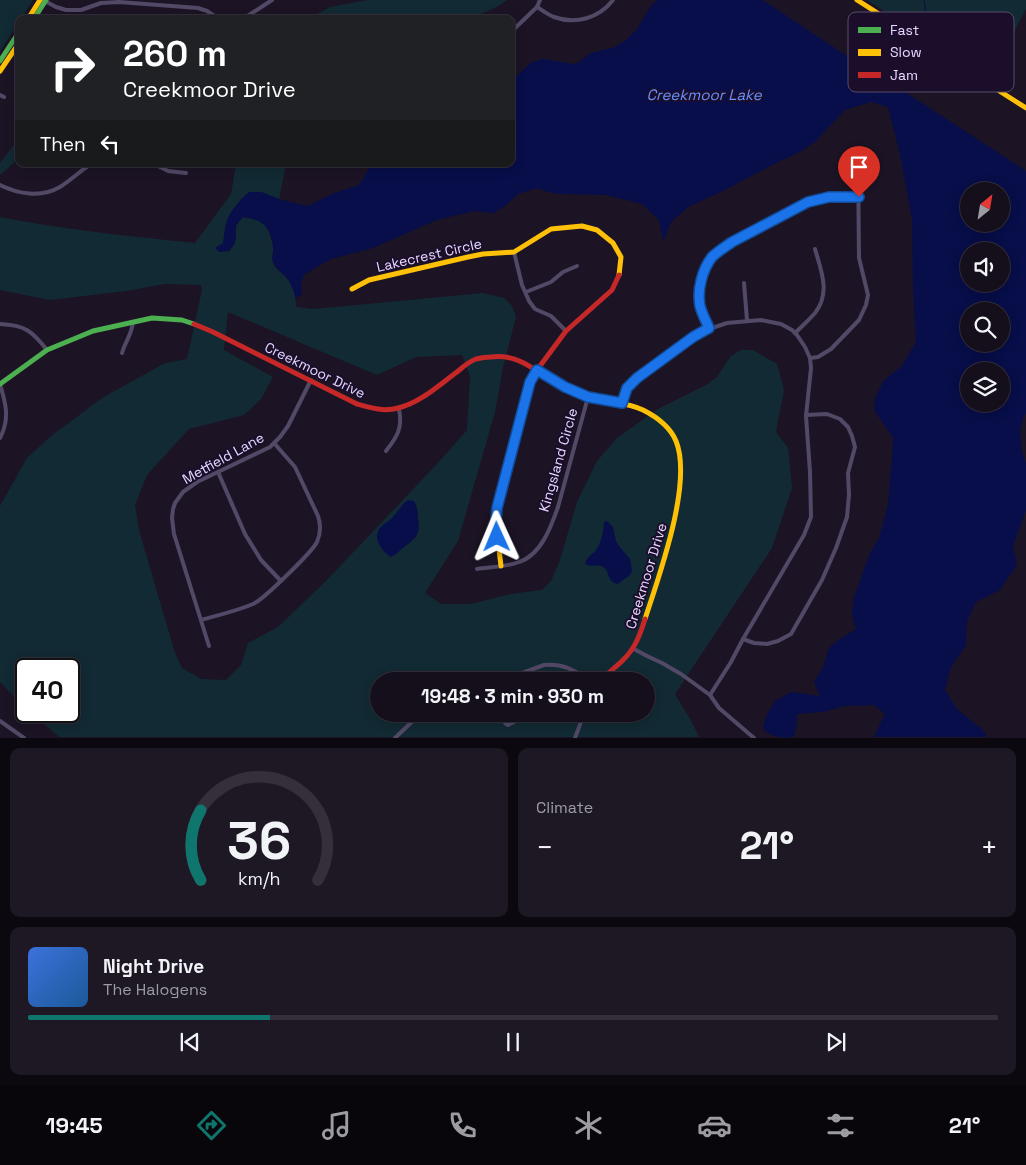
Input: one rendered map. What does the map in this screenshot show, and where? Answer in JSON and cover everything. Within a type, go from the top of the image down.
[{"type":"street","points":[[44,0],[66,10],[82,10],[101,3],[119,1],[198,8],[207,10],[214,15]]},
{"type":"street","points":[[31,15],[44,0]]},
{"type":"street","points":[[36,15],[44,0]]},
{"type":"street","points":[[249,15],[272,0]]},
{"type":"street","points":[[515,30],[537,7],[540,0]]},
{"type":"street","points":[[537,7],[552,17],[564,20],[584,20],[598,15],[613,0]]},
{"type":"street","points":[[857,0],[876,12]]},
{"type":"street","points":[[0,61],[15,38]]},
{"type":"street","points":[[0,72],[15,49]]},
{"type":"street","points":[[1001,92],[1026,108]]},
{"type":"street","points":[[810,358],[818,357],[831,349],[859,320],[866,305],[868,295],[859,258],[858,157]]},
{"type":"street","points":[[0,185],[19,192],[35,194],[46,192],[59,188],[87,167]]},
{"type":"street","points":[[160,167],[168,171],[186,173]]},
{"type":"street","points":[[709,328],[700,306],[699,292],[706,266],[720,250],[738,238],[808,202],[829,197],[859,197]]},
{"type":"street","name":"Lakecrest Circle","points":[[352,289],[369,280],[468,257],[514,252],[551,229],[582,226],[597,230],[613,244],[621,257],[619,277],[612,290],[566,331],[530,382],[497,508],[496,522],[501,566]]},
{"type":"street","points":[[795,333],[815,312],[823,296],[824,281],[815,249]]},
{"type":"street","points":[[514,252],[522,285],[530,301],[536,309],[551,316],[566,331]]},
{"type":"street","points":[[526,292],[551,282],[563,272],[577,266]]},
{"type":"street","points":[[744,283],[747,320]]},
{"type":"street","name":"Creekmoor Drive","points":[[0,384],[47,350],[93,331],[152,318],[182,320],[199,326],[356,404],[370,409],[399,409],[421,398],[474,360],[500,357],[514,358],[565,387],[588,397],[622,403],[648,412],[662,421],[670,430],[679,449],[678,501],[674,522],[639,638],[629,656],[610,672]]},
{"type":"street","points":[[622,403],[627,388],[637,378],[693,337],[709,328],[727,323],[761,320],[781,324],[795,333],[810,358],[811,368],[806,415],[810,472],[810,517],[804,535],[710,695]]},
{"type":"street","points":[[122,353],[131,333],[133,322]]},
{"type":"street","points":[[0,324],[14,325],[27,330],[47,350]]},
{"type":"street","name":"Metfield Lane","points":[[209,646],[174,534],[172,509],[180,496],[198,482],[270,447],[288,426],[310,380]]},
{"type":"street","points":[[0,384],[6,402],[6,417],[0,438]]},
{"type":"street","name":"Kingsland Circle","points":[[477,569],[521,562],[536,551],[542,543],[558,507],[588,397]]},
{"type":"street","points":[[386,452],[399,429],[399,409]]},
{"type":"street","points":[[742,639],[754,643],[767,644],[791,634],[822,580],[847,517],[848,473],[855,448],[852,436],[848,427],[840,419],[827,414],[806,415]]},
{"type":"street","points":[[201,620],[255,604],[267,595],[310,552],[316,543],[320,533],[320,523],[295,467],[274,443]]},
{"type":"street","points":[[218,472],[245,534],[261,560],[280,580]]},
{"type":"street","points":[[634,649],[681,674],[710,695],[719,708],[754,738]]},
{"type":"street","points":[[525,672],[544,665],[568,667],[576,672]]},
{"type":"street","points":[[0,721],[24,738]]},
{"type":"street","points":[[395,738],[412,722]]},
{"type":"street","points":[[575,738],[581,722]]},
{"type":"shaded area","points":[[0,0],[33,0],[24,15],[15,15],[15,28],[0,51]]},
{"type":"shaded area","points":[[368,0],[507,0],[497,7],[478,15],[315,15],[330,7]]},
{"type":"shaded area","points":[[867,0],[1026,0],[1026,9],[1014,32],[1014,12],[885,12]]},
{"type":"shaded area","points":[[15,143],[15,162],[0,175],[0,163]]},
{"type":"shaded area","points":[[236,167],[285,167],[279,199],[261,192],[225,228],[223,243],[229,251],[234,245],[236,226],[242,217],[251,218],[263,223],[269,232],[273,244],[273,263],[291,284],[295,295],[296,307],[314,309],[483,293],[504,298],[512,306],[516,317],[503,367],[495,412],[458,541],[425,593],[441,604],[471,604],[510,594],[542,590],[551,581],[560,560],[577,502],[597,461],[617,438],[658,409],[708,384],[717,377],[731,356],[741,350],[753,350],[777,364],[784,390],[776,432],[788,448],[792,488],[772,548],[675,694],[699,737],[59,737],[43,723],[80,723],[80,658],[15,658],[15,698],[0,682],[0,506],[27,458],[50,437],[102,398],[165,363],[187,359],[202,290],[201,285],[165,284],[126,291],[50,300],[0,290],[0,217],[122,235],[195,243],[231,194]],"holes":[[[228,312],[377,375],[416,357],[462,355],[470,376],[467,430],[325,582],[278,627],[248,643],[241,665],[226,680],[201,679],[182,668],[175,653],[140,534],[135,505],[147,475],[189,429],[244,415],[261,399],[273,377],[224,350]]]},
{"type":"water","name":"Creekmoor Lake","points":[[658,0],[763,0],[848,57],[848,92],[905,92],[1026,171],[1026,413],[1020,432],[1022,451],[1026,464],[1026,510],[1013,546],[1017,565],[1000,590],[976,602],[967,621],[966,645],[951,667],[945,690],[957,709],[984,731],[987,737],[874,737],[885,714],[874,705],[845,706],[823,712],[797,714],[794,737],[776,737],[769,734],[763,728],[766,716],[775,701],[791,692],[820,696],[814,682],[823,667],[829,648],[856,629],[852,614],[854,598],[869,555],[879,538],[888,505],[893,438],[874,410],[875,398],[884,380],[901,367],[916,342],[912,220],[900,154],[888,107],[871,102],[845,110],[816,141],[802,151],[688,207],[671,222],[663,242],[659,220],[642,204],[606,195],[560,194],[537,188],[518,194],[505,206],[493,213],[474,211],[437,220],[373,248],[331,259],[305,274],[301,282],[302,294],[296,299],[286,277],[277,269],[273,262],[272,240],[268,229],[260,222],[243,217],[236,225],[234,245],[229,251],[219,252],[215,248],[223,243],[226,223],[231,212],[249,192],[261,192],[307,206],[332,194],[359,185],[370,167],[515,167],[515,77],[532,62],[543,59],[573,64],[591,53],[615,47],[626,40],[637,29],[653,3]]},
{"type":"water","points":[[408,500],[414,501],[417,507],[419,523],[417,535],[391,557],[384,552],[379,544],[378,532]]},
{"type":"water","points":[[607,521],[613,527],[619,546],[630,559],[632,570],[630,575],[618,584],[610,579],[603,567],[589,566],[585,563],[598,547],[604,522]]},
{"type":"waterway","points":[[924,0],[926,12]]},
{"type":"traffic: fast","points":[[37,15],[46,0]]},
{"type":"traffic: fast","points":[[0,61],[15,38]]},
{"type":"traffic: fast","points":[[0,384],[47,350],[93,331],[152,318],[182,320],[194,324]]},
{"type":"traffic: slow","points":[[31,15],[40,0]]},
{"type":"traffic: slow","points":[[857,0],[876,12]]},
{"type":"traffic: slow","points":[[0,71],[15,49]]},
{"type":"traffic: slow","points":[[1001,92],[1026,108]]},
{"type":"traffic: slow","points":[[352,289],[369,280],[468,257],[514,252],[551,229],[582,226],[597,230],[613,243],[621,257],[619,275]]},
{"type":"traffic: slow","points":[[534,369],[574,392],[595,399],[630,405],[643,410],[662,423],[676,441],[680,459],[677,504],[672,530],[645,619]]},
{"type":"traffic: slow","points":[[501,566],[496,523],[497,508],[517,431]]},
{"type":"traffic: jam","points":[[517,431],[530,382],[537,370],[566,331],[612,290],[619,275]]},
{"type":"traffic: jam","points":[[194,324],[357,404],[378,409],[388,410],[414,402],[476,359],[485,357],[508,358],[519,361],[534,369]]},
{"type":"traffic: jam","points":[[609,672],[634,647],[645,619]]},
{"type":"route","points":[[497,537],[497,508],[530,382],[537,370],[565,387],[588,397],[622,403],[627,388],[631,383],[693,337],[709,328],[700,306],[699,292],[706,266],[720,250],[808,202],[829,197],[859,197]]}]
